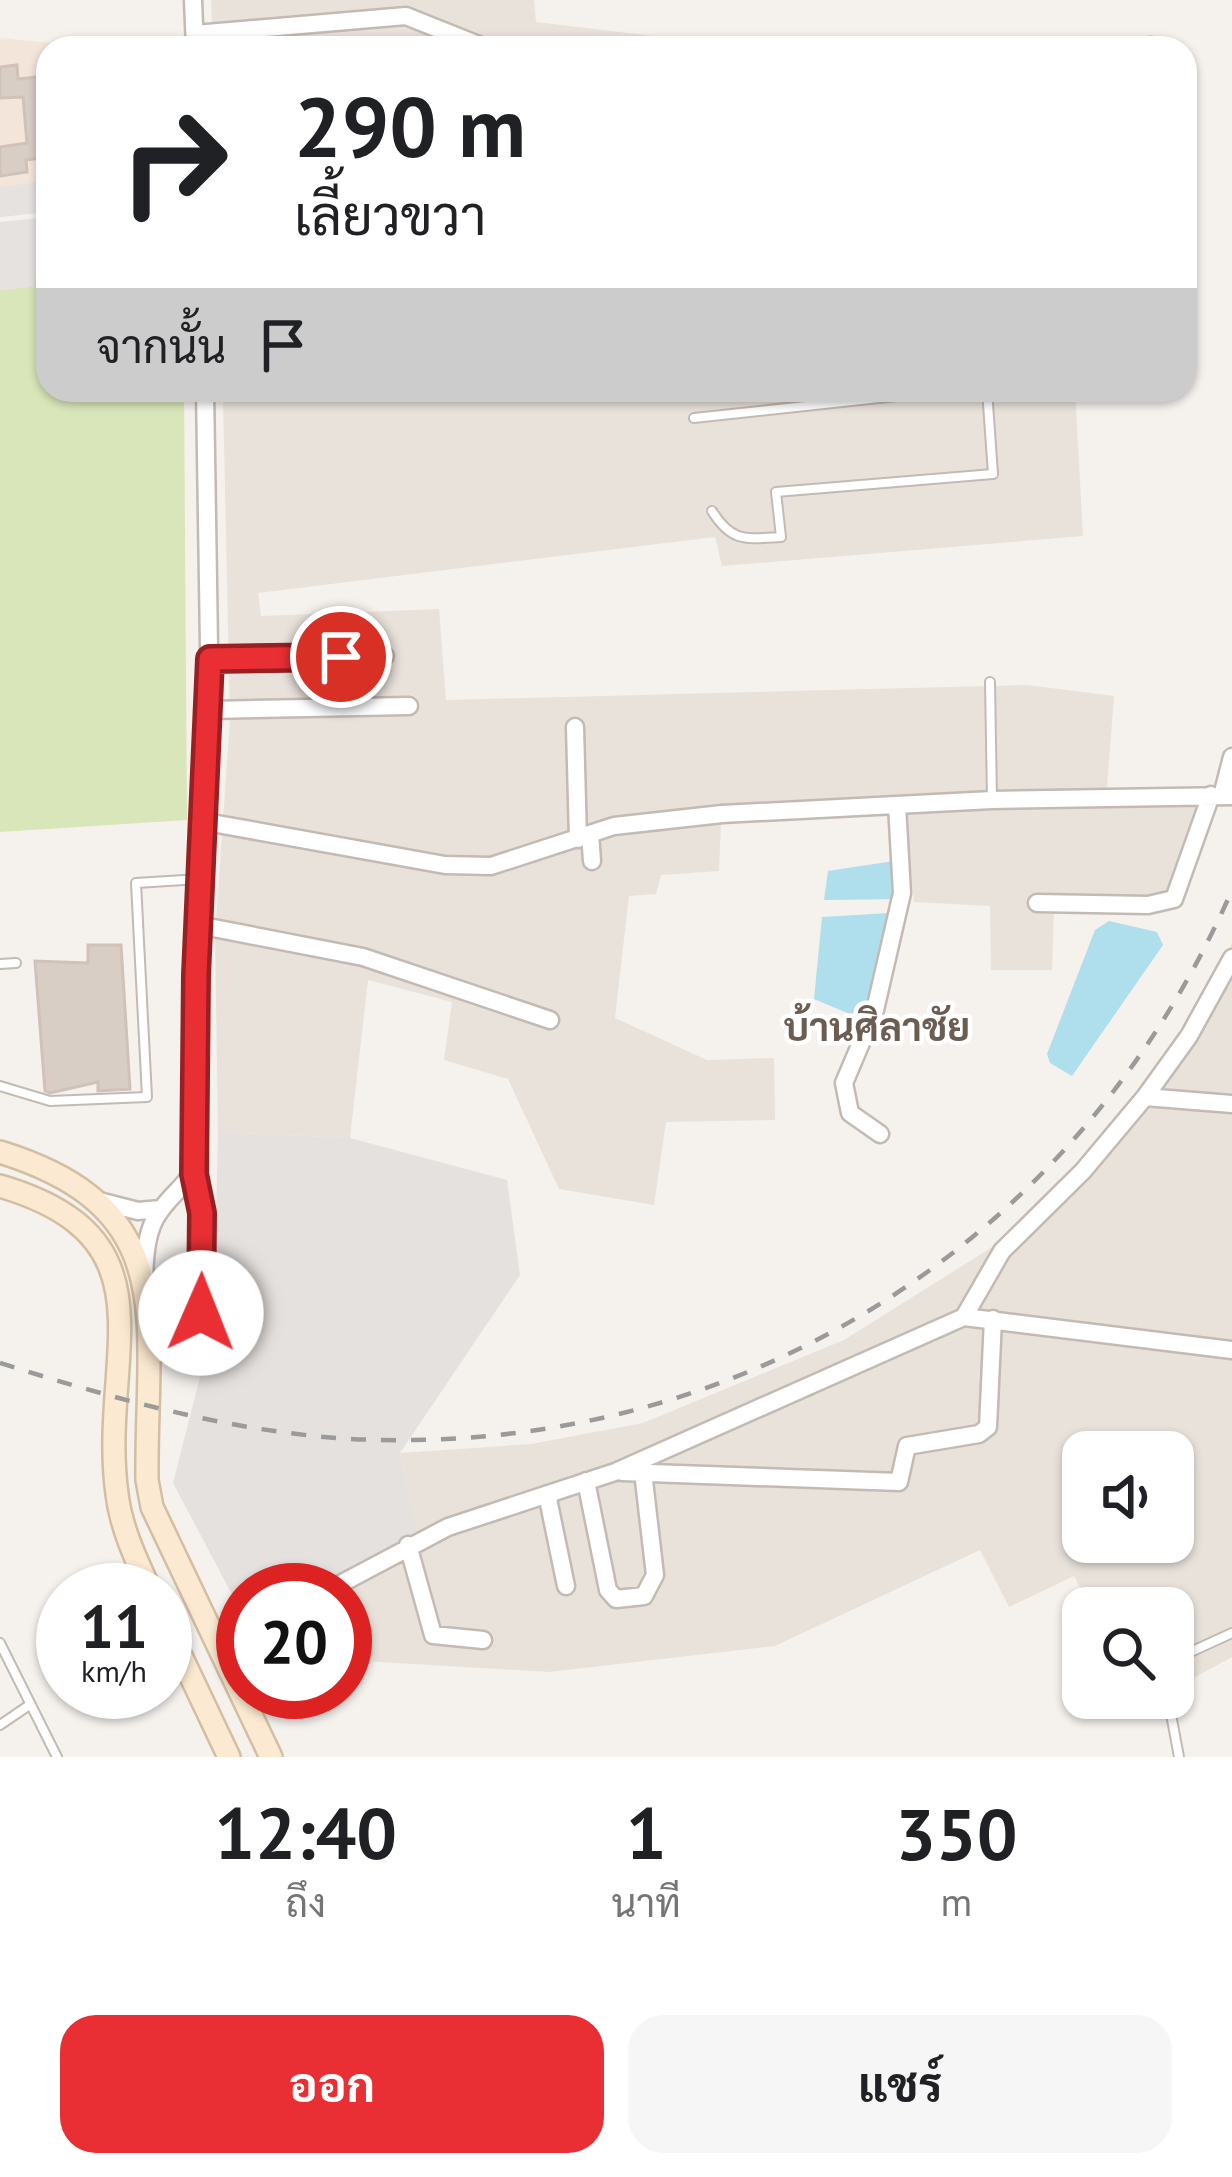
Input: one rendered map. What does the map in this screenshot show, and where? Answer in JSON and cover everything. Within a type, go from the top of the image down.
[{"type":"main road","points":[[0,1152],[42,1165],[103,1202],[126,1229],[143,1280],[147,1480],[152,1507],[216,1646]]},
{"type":"main road","points":[[0,1186],[53,1202],[86,1227],[115,1277],[117,1493],[138,1563]]},
{"type":"main road","points":[[192,1679],[229,1757]]},
{"type":"main road","points":[[253,1719],[272,1757]]},
{"type":"street","points":[[193,0],[195,36]]},
{"type":"street","points":[[237,36],[406,16],[456,36]]},
{"type":"street","points":[[103,1202],[138,1211],[160,1209],[179,1196],[194,1174],[198,925],[210,710],[205,402]]},
{"type":"street","points":[[210,659],[385,656]]},
{"type":"street","points":[[210,710],[409,706]]},
{"type":"street","points":[[574,727],[584,837],[592,861]]},
{"type":"street","points":[[1037,903],[1148,904],[1174,899],[1222,796],[1232,758]]},
{"type":"street","points":[[206,822],[446,865],[491,866],[614,826],[722,814],[992,800],[1222,796]]},
{"type":"street","points":[[880,1134],[850,1113],[844,1083],[875,1010],[902,893],[897,805]]},
{"type":"street","points":[[198,925],[363,957],[550,1020]]},
{"type":"street","points":[[964,1318],[1003,1251],[1083,1171],[1145,1097],[1189,1036],[1232,958]]},
{"type":"street","points":[[1145,1097],[1232,1104]]},
{"type":"street","points":[[143,1280],[147,1243],[160,1209]]},
{"type":"street","points":[[372,1565],[408,1544],[615,1472],[964,1318],[1232,1351]]},
{"type":"street","points":[[615,1472],[898,1482],[908,1446],[979,1434],[988,1427],[993,1319]]},
{"type":"street","points":[[586,1481],[608,1590],[616,1599],[644,1596],[655,1575],[643,1472]]},
{"type":"street","points":[[547,1494],[566,1586]]},
{"type":"street","points":[[408,1544],[433,1635],[483,1640]]},
{"type":"lane","points":[[694,418],[842,402]]},
{"type":"lane","points":[[712,511],[727,535],[739,540],[781,537],[776,492],[993,474],[988,402]]},
{"type":"lane","points":[[990,682],[992,800]]},
{"type":"lane","points":[[0,1085],[50,1101],[146,1097],[136,883],[201,879]]},
{"type":"lane","points":[[0,964],[16,963]]},
{"type":"lane","points":[[146,1358],[182,1351],[201,1313],[202,1213],[194,1174]]},
{"type":"lane","points":[[1194,1650],[1232,1633]]},
{"type":"lane","points":[[0,1643],[57,1757]]},
{"type":"lane","points":[[0,1725],[28,1706]]},
{"type":"lane","points":[[1172,1719],[1179,1757]]},
{"type":"shaded area","points":[[211,0],[534,0],[536,22],[653,36],[212,36]]},
{"type":"shaded area","points":[[0,38],[36,41],[36,213],[0,217]]},
{"type":"shaded area","points":[[36,182],[36,213],[0,217],[0,187]]},
{"type":"shaded area","points":[[36,218],[36,286],[0,290],[0,222]]},
{"type":"shaded area","points":[[223,402],[1076,402],[1083,536],[722,566],[715,537],[258,593],[261,616],[439,609],[446,700],[1027,685],[1114,696],[1107,788],[1218,788],[1183,905],[1054,905],[1052,970],[991,970],[990,906],[914,902],[905,813],[721,822],[719,871],[661,875],[656,894],[629,896],[615,1018],[707,1060],[774,1058],[775,1120],[666,1122],[654,1205],[559,1189],[508,1079],[444,1060],[452,1002],[368,980],[350,1138],[218,1132],[215,935],[230,720]]},
{"type":"shaded area","points":[[1232,943],[1232,1657],[1194,1678],[1194,1587],[1080,1587],[1074,1576],[1009,1607],[980,1550],[775,1646],[549,1672],[372,1662],[372,1563],[364,1563],[416,1536],[400,1453],[531,1444],[643,1423],[844,1340],[997,1244],[1078,1165],[1137,1097],[1182,1032]]},
{"type":"shaded area","points":[[218,1132],[350,1138],[507,1180],[520,1275],[400,1453],[417,1536],[365,1563],[216,1564],[173,1483],[201,1373],[215,1270]]},
{"type":"green space","points":[[36,286],[36,402],[184,402],[187,820],[0,832],[0,290]]},
{"type":"water","points":[[907,859],[904,899],[824,900],[828,871]]},
{"type":"water","points":[[890,913],[864,1020],[814,999],[822,917]]},
{"type":"water","points":[[1109,921],[1157,932],[1163,945],[1072,1076],[1050,1063],[1047,1054],[1095,930]]},
{"type":"building","points":[[17,65],[18,79],[36,77],[36,159],[26,160],[27,172],[0,176],[0,147],[27,143],[23,97],[0,98],[0,67]]},
{"type":"building","points":[[88,945],[121,945],[130,1089],[98,1091],[98,1082],[50,1093],[45,1091],[35,961],[88,963]]},
{"type":"railway","points":[[0,1363],[140,1404],[236,1425],[381,1440],[519,1432],[652,1405],[776,1360],[891,1297],[996,1217],[1089,1122],[1168,1013],[1232,890]]},
{"type":"district","name":"บ้านศิลาชัย","points":[[877,1026]]},
{"type":"route","points":[[201,1313],[202,1213],[194,1174],[198,1147],[196,975],[210,659],[341,657]]}]
